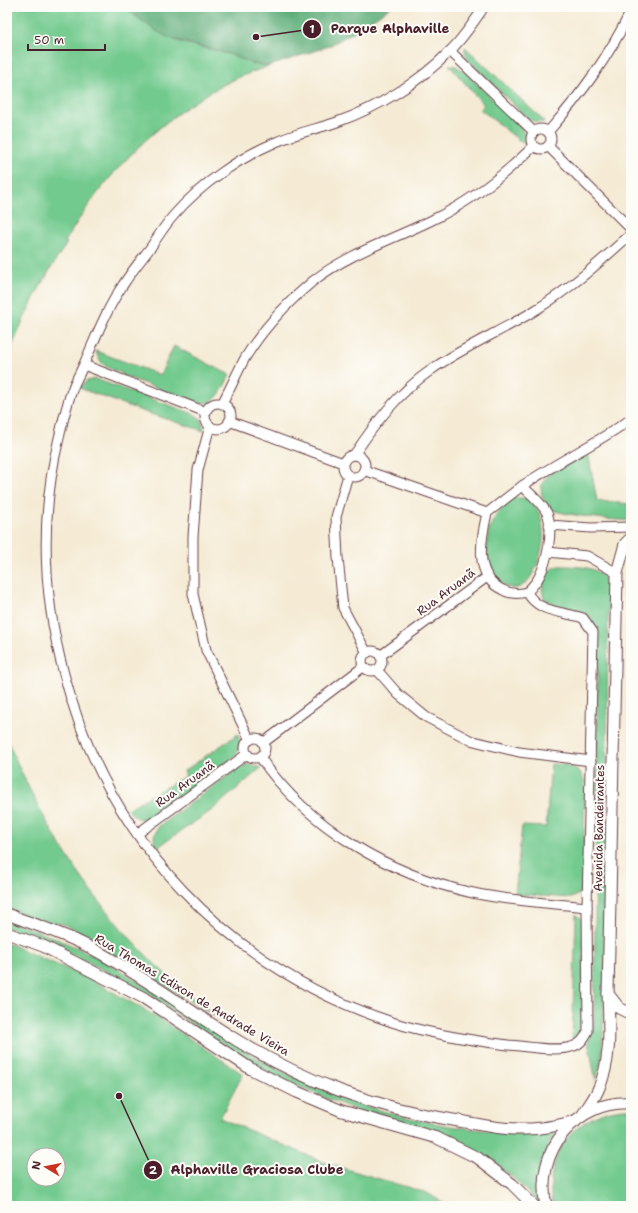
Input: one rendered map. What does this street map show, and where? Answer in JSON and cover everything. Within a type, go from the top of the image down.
[{"type":"street","points":[[484,7],[450,51],[392,96],[338,121],[275,142],[241,160],[209,182],[174,215],[121,288],[93,341],[71,394],[58,439],[50,486],[46,554],[50,607],[56,646],[78,720],[109,790],[137,834],[166,873],[203,911],[243,944],[289,975],[317,991],[393,1023],[487,1042],[558,1049],[573,1047],[583,1041],[588,1031],[587,907],[593,632],[583,618],[543,609],[531,600],[527,592]]},
{"type":"street","points":[[548,132],[580,96],[606,58],[631,11]]},
{"type":"street","points":[[450,51],[534,132]]},
{"type":"street","points":[[541,129],[548,132],[551,139],[548,146],[541,149],[534,146],[531,139],[534,132],[541,129]]},
{"type":"street","points":[[222,404],[246,358],[260,337],[279,315],[313,282],[340,262],[429,222],[467,201],[507,172],[534,146]]},
{"type":"street","points":[[548,146],[631,228]]},
{"type":"street","points":[[364,470],[357,476],[348,475],[344,470],[343,463],[347,457],[354,455],[378,420],[403,392],[430,370],[457,353],[491,336],[534,311],[581,279],[631,234]]},
{"type":"street","points":[[84,365],[206,412]]},
{"type":"street","points":[[213,404],[222,404],[229,410],[229,421],[222,428],[210,426],[206,420],[206,412],[213,404]]},
{"type":"street","points":[[522,486],[537,499],[547,514],[549,525],[548,552],[538,578],[527,592],[509,593],[494,586],[487,577],[482,560],[482,542],[487,513],[522,486],[554,465],[608,436],[631,419]]},
{"type":"street","points":[[229,421],[343,463]]},
{"type":"street","points":[[210,426],[198,470],[193,537],[193,594],[206,650],[250,740]]},
{"type":"street","points":[[354,455],[363,460],[364,470]]},
{"type":"street","points":[[364,470],[487,513]]},
{"type":"street","points":[[348,475],[336,518],[343,608],[367,653]]},
{"type":"street","points":[[549,525],[591,528],[631,527]]},
{"type":"street","name":"Avenida Bandeirantes","points":[[579,1118],[598,1091],[605,1073],[609,1048],[608,994],[617,573],[625,544],[631,538]]},
{"type":"street","points":[[548,552],[587,556],[617,573]]},
{"type":"street","name":"Rua Aruanã","points":[[380,656],[487,577]]},
{"type":"street","points":[[375,651],[380,656],[382,664],[377,670],[369,671],[363,666],[362,659],[367,653],[375,651]]},
{"type":"street","points":[[263,743],[363,666]]},
{"type":"street","points":[[377,670],[398,694],[426,717],[470,740],[519,752],[591,761]]},
{"type":"street","points":[[257,739],[263,743],[265,750],[260,757],[254,758],[247,754],[245,746],[250,740],[257,739]]},
{"type":"street","name":"Rua Aruanã","points":[[137,834],[247,754]]},
{"type":"street","points":[[260,757],[284,786],[319,820],[359,849],[381,860],[439,884],[472,893],[587,907]]},
{"type":"street","name":"Rua Thomas Edixon de Andrade Vieira","points":[[7,914],[90,947],[156,987],[238,1040],[287,1068],[343,1093],[393,1108],[478,1124],[526,1129],[552,1126],[579,1118]]},
{"type":"street","points":[[7,933],[43,946],[144,998],[251,1069],[297,1092],[342,1111],[437,1138],[478,1158],[512,1184],[534,1206]]},
{"type":"street","points":[[608,994],[619,1008],[631,1014]]},
{"type":"street","points":[[546,1206],[544,1184],[547,1162],[559,1137],[579,1118],[604,1106],[631,1104]]},
{"type":"green space","points":[[15,7],[124,7],[155,30],[177,41],[232,55],[253,64],[270,66],[225,84],[177,114],[134,151],[114,172],[96,195],[65,242],[67,243],[26,314],[7,360],[7,18]]},
{"type":"green space","points":[[124,7],[391,7],[352,33],[329,46],[270,66],[253,64],[232,55],[169,38],[155,30]]},
{"type":"green space","points":[[465,47],[545,122],[535,122],[527,118],[469,61],[465,53]]},
{"type":"green space","points":[[449,65],[456,66],[464,71],[520,126],[525,136],[525,145],[480,109],[484,105]]},
{"type":"green space","points":[[174,346],[230,375],[221,392],[213,400],[203,403],[196,402],[121,375],[122,373],[105,366],[97,356],[96,351],[160,375]]},
{"type":"green space","points":[[95,379],[194,414],[201,419],[204,431],[142,411],[79,388],[87,381]]},
{"type":"green space","points":[[588,453],[597,501],[631,504],[631,520],[604,519],[558,512],[552,510],[543,499],[541,491],[543,482],[546,478],[560,468]]},
{"type":"green space","points":[[513,498],[526,498],[537,509],[542,524],[543,543],[541,553],[532,574],[526,582],[519,587],[511,588],[501,583],[496,578],[488,557],[487,538],[493,520],[505,504]]},
{"type":"green space","points":[[560,566],[587,568],[602,575],[606,582],[609,602],[605,971],[602,1057],[596,1081],[588,1042],[594,1023],[598,637],[594,624],[589,616],[582,612],[551,604],[544,598],[542,588],[544,578],[550,570]]},
{"type":"green space","points":[[238,734],[240,746],[235,756],[153,818],[145,820],[139,818],[127,809],[186,776],[184,771]]},
{"type":"green space","points":[[7,739],[25,780],[45,819],[93,894],[121,928],[151,960],[184,990],[219,1018],[112,954],[98,941],[63,924],[44,922],[7,909]]},
{"type":"green space","points":[[248,764],[261,768],[212,810],[155,849],[154,836],[159,826],[237,769]]},
{"type":"green space","points":[[551,764],[572,767],[581,773],[585,784],[583,887],[579,894],[571,898],[515,894],[522,826],[546,827]]},
{"type":"green space","points":[[576,914],[582,920],[584,930],[582,1025],[578,1038],[572,1043]]},
{"type":"green space","points":[[7,920],[66,943],[109,964],[139,982],[221,1037],[255,1057],[280,1071],[333,1094],[389,1113],[445,1125],[515,1134],[535,1134],[555,1131],[540,1166],[538,1182],[540,1204],[510,1175],[490,1161],[323,1097],[275,1076],[246,1060],[138,988],[82,959],[7,928]]},
{"type":"green space","points":[[7,943],[92,980],[160,1019],[243,1074],[220,1118],[326,1163],[427,1193],[449,1206],[7,1206]]},
{"type":"green space","points":[[631,1109],[631,1206],[553,1206],[551,1187],[553,1169],[558,1153],[568,1138],[580,1126],[595,1117],[612,1111]]},
{"type":"place","name":"Parque Alphaville","points":[[256,37]]},
{"type":"place","name":"Alphaville Graciosa Clube","points":[[119,1096]]}]
